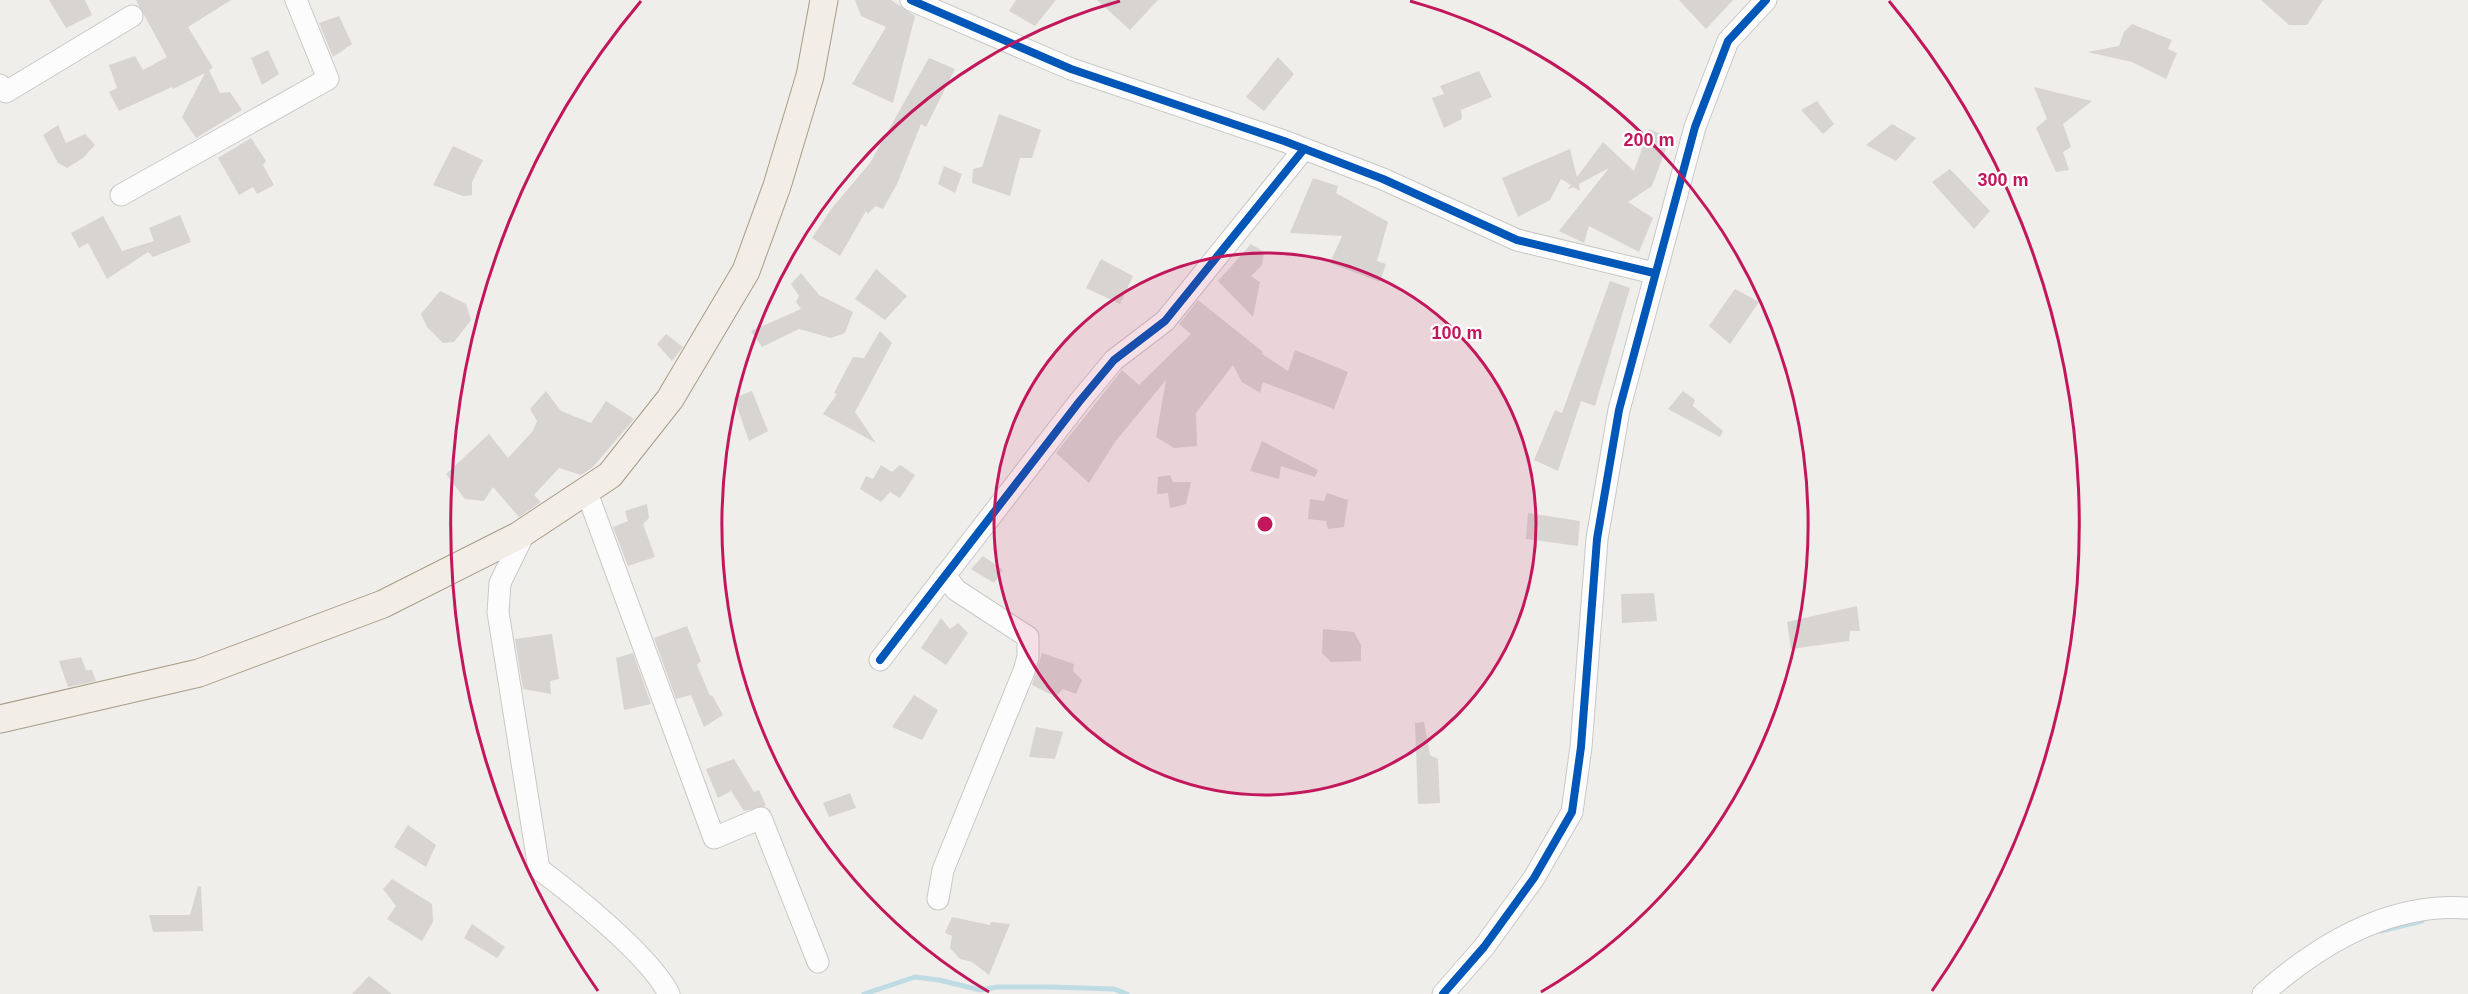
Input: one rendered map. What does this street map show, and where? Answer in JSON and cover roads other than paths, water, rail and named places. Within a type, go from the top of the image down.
[{"type":"main road","points":[[0,719],[199,674],[383,604],[526,530],[610,475],[670,399],[746,271],[777,186],[807,87],[824,0]]},
{"type":"street","points":[[121,195],[328,80],[296,0]]},
{"type":"street","points":[[911,0],[1071,69],[1304,149],[1383,179],[1516,240],[1654,273]]},
{"type":"street","points":[[1443,994],[1484,947],[1534,878],[1572,812],[1581,747],[1597,539],[1618,410],[1695,127],[1728,41],[1766,0]]},
{"type":"street","points":[[0,85],[6,92],[132,16]]},
{"type":"street","points":[[880,660],[1078,402],[1114,360],[1165,321],[1304,149]]},
{"type":"street","points":[[586,490],[714,838],[761,818],[818,962]]},
{"type":"street","points":[[526,530],[500,583],[498,612],[539,869],[568,891],[643,961],[663,983],[669,994]]},
{"type":"street","points":[[938,899],[946,862],[1024,671],[1029,648],[1028,637],[956,590],[945,575]]},
{"type":"street","points":[[2263,994],[2312,955],[2354,932],[2396,915],[2423,909],[2468,908]]},
{"type":"waterway","points":[[2381,931],[2422,921]]},
{"type":"waterway","points":[[864,994],[915,977],[980,990],[998,987],[1052,987],[1114,989],[1127,994]]}]
